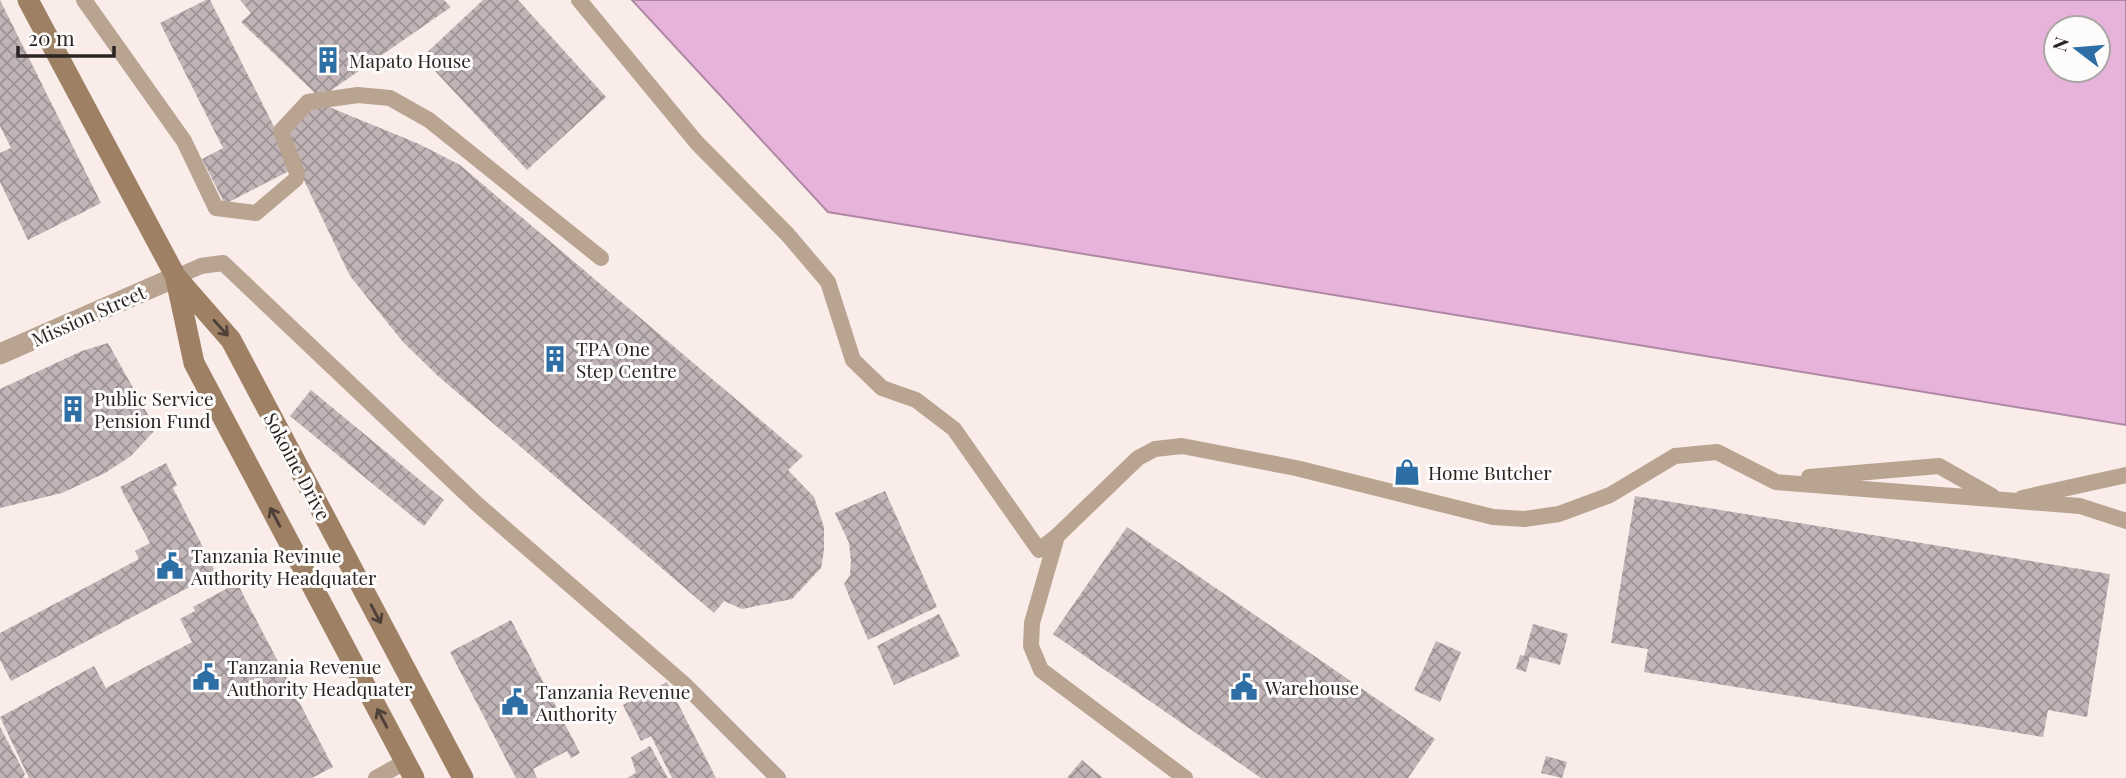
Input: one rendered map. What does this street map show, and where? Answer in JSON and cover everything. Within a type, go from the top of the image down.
[{"type":"street","name":"Sokoine Drive","points":[[27,0],[176,277],[231,340],[463,778]]},
{"type":"street","name":"Sokoine Drive","points":[[176,277],[194,363],[409,770]]},
{"type":"street","name":"Mission Street","points":[[0,354],[176,277]]},
{"type":"lane","points":[[84,0],[184,141],[216,208],[256,213],[296,179],[298,173],[281,131],[308,102],[358,95],[390,98],[429,120],[601,258]]},
{"type":"lane","points":[[579,0],[697,143],[788,234],[828,282],[853,360],[882,388],[916,400],[954,429],[1040,550],[1138,458],[1155,449],[1182,446],[1296,468],[1493,517],[1524,519],[1559,514],[1610,495],[1675,456],[1717,453],[1776,482],[2080,506],[2126,521]]},
{"type":"lane","points":[[176,277],[201,266],[223,263],[478,505],[684,684],[778,778]]},
{"type":"lane","points":[[1776,482],[1939,466],[2004,503],[2038,492],[2126,475]]},
{"type":"lane","points":[[1057,536],[1032,622],[1031,646],[1041,670],[1185,778]]},
{"type":"lane","points":[[376,778],[409,770]]},
{"type":"shaded area","points":[[632,0],[2126,0],[2126,425],[828,212]]},
{"type":"building","points":[[0,0],[101,203],[28,240],[0,182],[0,153],[11,148],[0,126]]},
{"type":"building","points":[[210,0],[295,168],[225,204],[202,159],[223,148],[160,23]]},
{"type":"building","name":"Mapato House","points":[[240,0],[444,0],[451,7],[320,98],[241,22],[251,13]]},
{"type":"building","points":[[483,0],[518,0],[606,97],[527,170],[422,57]]},
{"type":"building","name":"TPA One Step Centre","points":[[314,106],[329,107],[419,144],[460,165],[803,456],[788,470],[814,497],[824,527],[824,551],[821,568],[792,599],[742,609],[724,601],[714,613],[438,376],[403,342],[350,276],[287,145],[291,123]]},
{"type":"building","name":"Public Service Pension Fund","points":[[108,343],[156,429],[131,456],[105,473],[62,493],[0,508],[0,389],[82,351]]},
{"type":"building","points":[[311,390],[444,500],[424,526],[290,416]]},
{"type":"building","name":"Tanzania Revinue Authority Headquater","points":[[166,463],[177,485],[173,488],[216,573],[11,681],[0,660],[0,633],[139,559],[135,551],[150,543],[120,487]]},
{"type":"building","points":[[885,491],[937,607],[868,640],[844,584],[850,575],[849,543],[835,513]]},
{"type":"building","points":[[1635,496],[2110,574],[2087,717],[2048,710],[2043,737],[1644,672],[1648,649],[1611,643]]},
{"type":"building","name":"Warehouse","points":[[1127,527],[1435,739],[1408,778],[1261,778],[1053,634]]},
{"type":"building","name":"Tanzania Revenue Authority Headquater","points":[[237,583],[333,767],[312,778],[29,778],[0,717],[94,666],[106,688],[192,642],[180,619],[195,611],[193,607]]},
{"type":"building","points":[[939,614],[960,656],[894,685],[877,646]]},
{"type":"building","name":"Tanzania Revenue Authority","points":[[511,620],[580,753],[571,758],[567,751],[533,769],[537,778],[516,778],[450,652]]},
{"type":"building","points":[[1533,624],[1568,634],[1560,665],[1530,657],[1526,672],[1516,669],[1520,655],[1524,656]]},
{"type":"building","points":[[1436,641],[1461,652],[1440,702],[1414,690]]},
{"type":"building","name":"Tanzania Revenue Authority","points":[[667,682],[716,778],[672,778],[651,736],[641,741],[623,705]]},
{"type":"building","points":[[0,727],[25,774],[23,778],[0,778]]},
{"type":"building","name":"Tanzania Revenue Authority","points":[[650,746],[668,778],[627,778],[636,773],[631,757]]},
{"type":"building","points":[[1546,756],[1567,762],[1562,778],[1541,773]]},
{"type":"building","points":[[1082,760],[1103,778],[1067,778]]},
{"type":"place","name":"Mapato House","points":[[328,60]]},
{"type":"place","name":"TPA One Step Centre","points":[[555,359]]},
{"type":"place","name":"Public Service Pension Fund","points":[[73,409]]},
{"type":"place","name":"Home Butcher","points":[[1407,472]]},
{"type":"place","name":"Tanzania Revinue Authority Headquater","points":[[170,566]]},
{"type":"place","name":"Tanzania Revenue Authority Headquater","points":[[206,677]]},
{"type":"place","name":"Warehouse","points":[[1244,687]]},
{"type":"place","name":"Tanzania Revenue Authority","points":[[515,702]]}]
